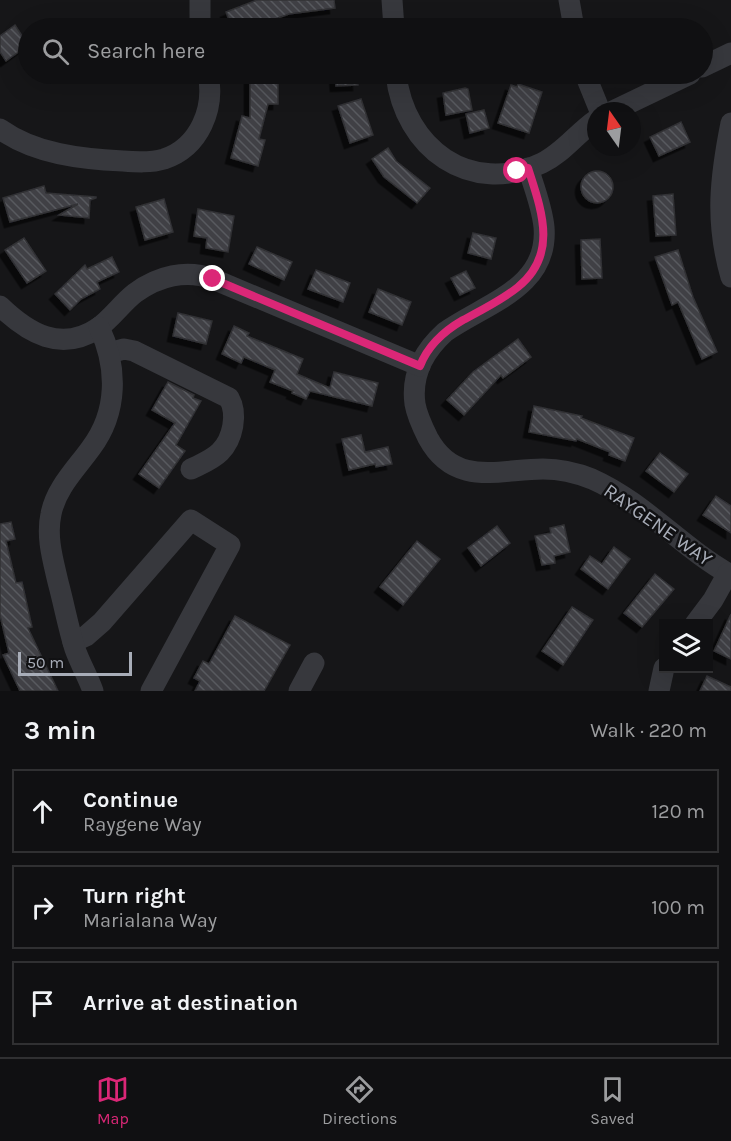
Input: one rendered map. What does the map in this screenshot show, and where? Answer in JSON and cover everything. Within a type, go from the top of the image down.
[{"type":"street","points":[[200,0],[200,18]]},
{"type":"street","points":[[392,0],[393,18]]},
{"type":"street","points":[[569,0],[572,18]]},
{"type":"street","points":[[713,62],[731,53]]},
{"type":"street","points":[[1,133],[34,147],[76,157],[137,162],[163,159],[182,149],[192,140],[204,121],[210,102],[209,84]]},
{"type":"street","points":[[398,84],[409,119],[423,141],[454,164],[481,172],[506,172],[528,168],[553,157],[587,128]]},
{"type":"street","points":[[589,84],[596,102]]},
{"type":"street","points":[[632,102],[669,84]]},
{"type":"street","points":[[731,123],[723,164],[720,203],[722,237],[731,277]]},
{"type":"street","name":"RAYGENE WAY","points":[[528,168],[543,225],[543,245],[537,264],[518,287],[455,325],[436,340],[423,356],[416,376],[415,398],[420,420],[436,451],[453,464],[486,474],[545,469],[583,476],[603,484],[622,496],[729,574]]},
{"type":"street","points":[[0,306],[26,329],[47,338],[69,339],[89,333],[99,327],[148,284],[176,275],[195,274],[213,279],[420,366]]},
{"type":"street","points":[[93,691],[73,642],[50,547],[50,525],[59,492],[92,448],[104,425],[113,396],[114,381],[109,353],[99,327]]},
{"type":"street","points":[[109,353],[134,351],[229,398],[234,415],[232,429],[223,450],[212,459],[191,469]]},
{"type":"street","points":[[73,642],[86,636],[102,622],[191,520],[230,545],[151,691]]},
{"type":"street","points":[[699,619],[729,574]]},
{"type":"street","points":[[299,691],[315,663]]},
{"type":"street","points":[[658,691],[663,673]]},
{"type":"building","points":[[257,0],[334,0],[335,8],[289,14],[278,18],[228,18],[226,12]]},
{"type":"building","points":[[15,25],[18,30],[18,52],[6,61],[0,52],[0,36]]},
{"type":"building","points":[[250,84],[278,84],[278,104],[268,104],[259,139],[265,140],[258,166],[231,158],[242,116],[250,118]]},
{"type":"building","points":[[336,84],[358,85],[336,86]]},
{"type":"building","points":[[518,84],[542,92],[529,133],[498,123],[511,85],[517,87]]},
{"type":"building","points":[[468,89],[472,110],[446,115],[443,93]]},
{"type":"building","points":[[361,99],[373,135],[350,143],[338,106]]},
{"type":"building","points":[[484,110],[489,128],[470,133],[466,114]]},
{"type":"building","points":[[681,122],[690,142],[659,156],[650,137]]},
{"type":"building","points":[[388,148],[396,161],[430,188],[417,203],[384,177],[372,159]]},
{"type":"building","points":[[597,171],[608,176],[613,187],[608,198],[597,203],[586,198],[581,187],[586,176]]},
{"type":"building","points":[[44,186],[46,193],[96,197],[90,200],[89,218],[59,215],[78,204],[10,222],[3,198]]},
{"type":"building","points":[[673,194],[676,235],[656,236],[653,196]]},
{"type":"building","points":[[164,199],[173,232],[145,240],[136,207]]},
{"type":"building","points":[[198,209],[234,216],[228,252],[206,248],[207,238],[194,236]]},
{"type":"building","points":[[473,233],[496,238],[491,259],[468,253]]},
{"type":"building","points":[[24,238],[46,271],[27,283],[5,250]]},
{"type":"building","points":[[600,239],[602,278],[582,279],[581,240]]},
{"type":"building","points":[[257,247],[292,262],[284,280],[249,264]]},
{"type":"building","points":[[678,250],[693,297],[717,352],[702,359],[678,302],[672,305],[655,257]]},
{"type":"building","points":[[112,257],[119,272],[97,282],[100,289],[81,299],[70,310],[55,294],[85,265],[87,269]]},
{"type":"building","points":[[316,270],[350,283],[343,302],[308,289]]},
{"type":"building","points":[[466,271],[475,288],[460,295],[451,278]]},
{"type":"building","points":[[378,289],[411,302],[402,325],[369,312]]},
{"type":"building","points":[[178,313],[212,321],[206,344],[173,336]]},
{"type":"building","points":[[234,326],[249,333],[247,336],[303,359],[297,374],[330,388],[334,372],[378,383],[372,406],[310,391],[306,399],[270,382],[275,370],[244,357],[241,363],[222,354]]},
{"type":"building","points":[[518,339],[531,357],[503,378],[501,375],[464,415],[447,400],[473,372]]},
{"type":"building","points":[[168,382],[201,401],[176,445],[185,451],[159,488],[139,474],[175,423],[152,410]]},
{"type":"building","points":[[534,406],[582,416],[581,418],[634,438],[625,461],[609,455],[610,452],[577,439],[576,441],[529,432]]},
{"type":"building","points":[[361,435],[365,452],[388,447],[392,464],[376,467],[375,464],[349,470],[342,439]]},
{"type":"building","points":[[660,453],[688,474],[674,492],[646,471]]},
{"type":"building","points":[[716,496],[731,506],[731,533],[703,515]]},
{"type":"building","points":[[11,522],[15,539],[6,541],[16,583],[22,582],[32,627],[28,628],[58,691],[20,691],[3,655],[9,653],[0,615],[0,524]]},
{"type":"building","points":[[564,525],[570,552],[554,556],[555,563],[542,565],[535,536],[551,533],[550,528]]},
{"type":"building","points":[[497,526],[510,543],[481,566],[468,548]]},
{"type":"building","points":[[417,541],[440,559],[403,605],[380,587]]},
{"type":"building","points":[[614,547],[630,559],[608,589],[581,569],[590,556],[602,564]]},
{"type":"building","points":[[655,574],[674,589],[642,627],[624,613]]},
{"type":"building","points":[[572,607],[593,620],[563,665],[542,651]]},
{"type":"building","points":[[731,614],[731,659],[714,651]]},
{"type":"building","points":[[235,616],[290,645],[264,691],[195,691],[200,681],[194,678],[203,661],[209,664]]},
{"type":"building","points":[[707,676],[731,687],[731,691],[700,691]]},
{"type":"route","points":[[213,279],[420,366],[423,356],[436,340],[455,325],[518,287],[537,264],[543,245],[542,216],[528,168],[517,171]]}]
